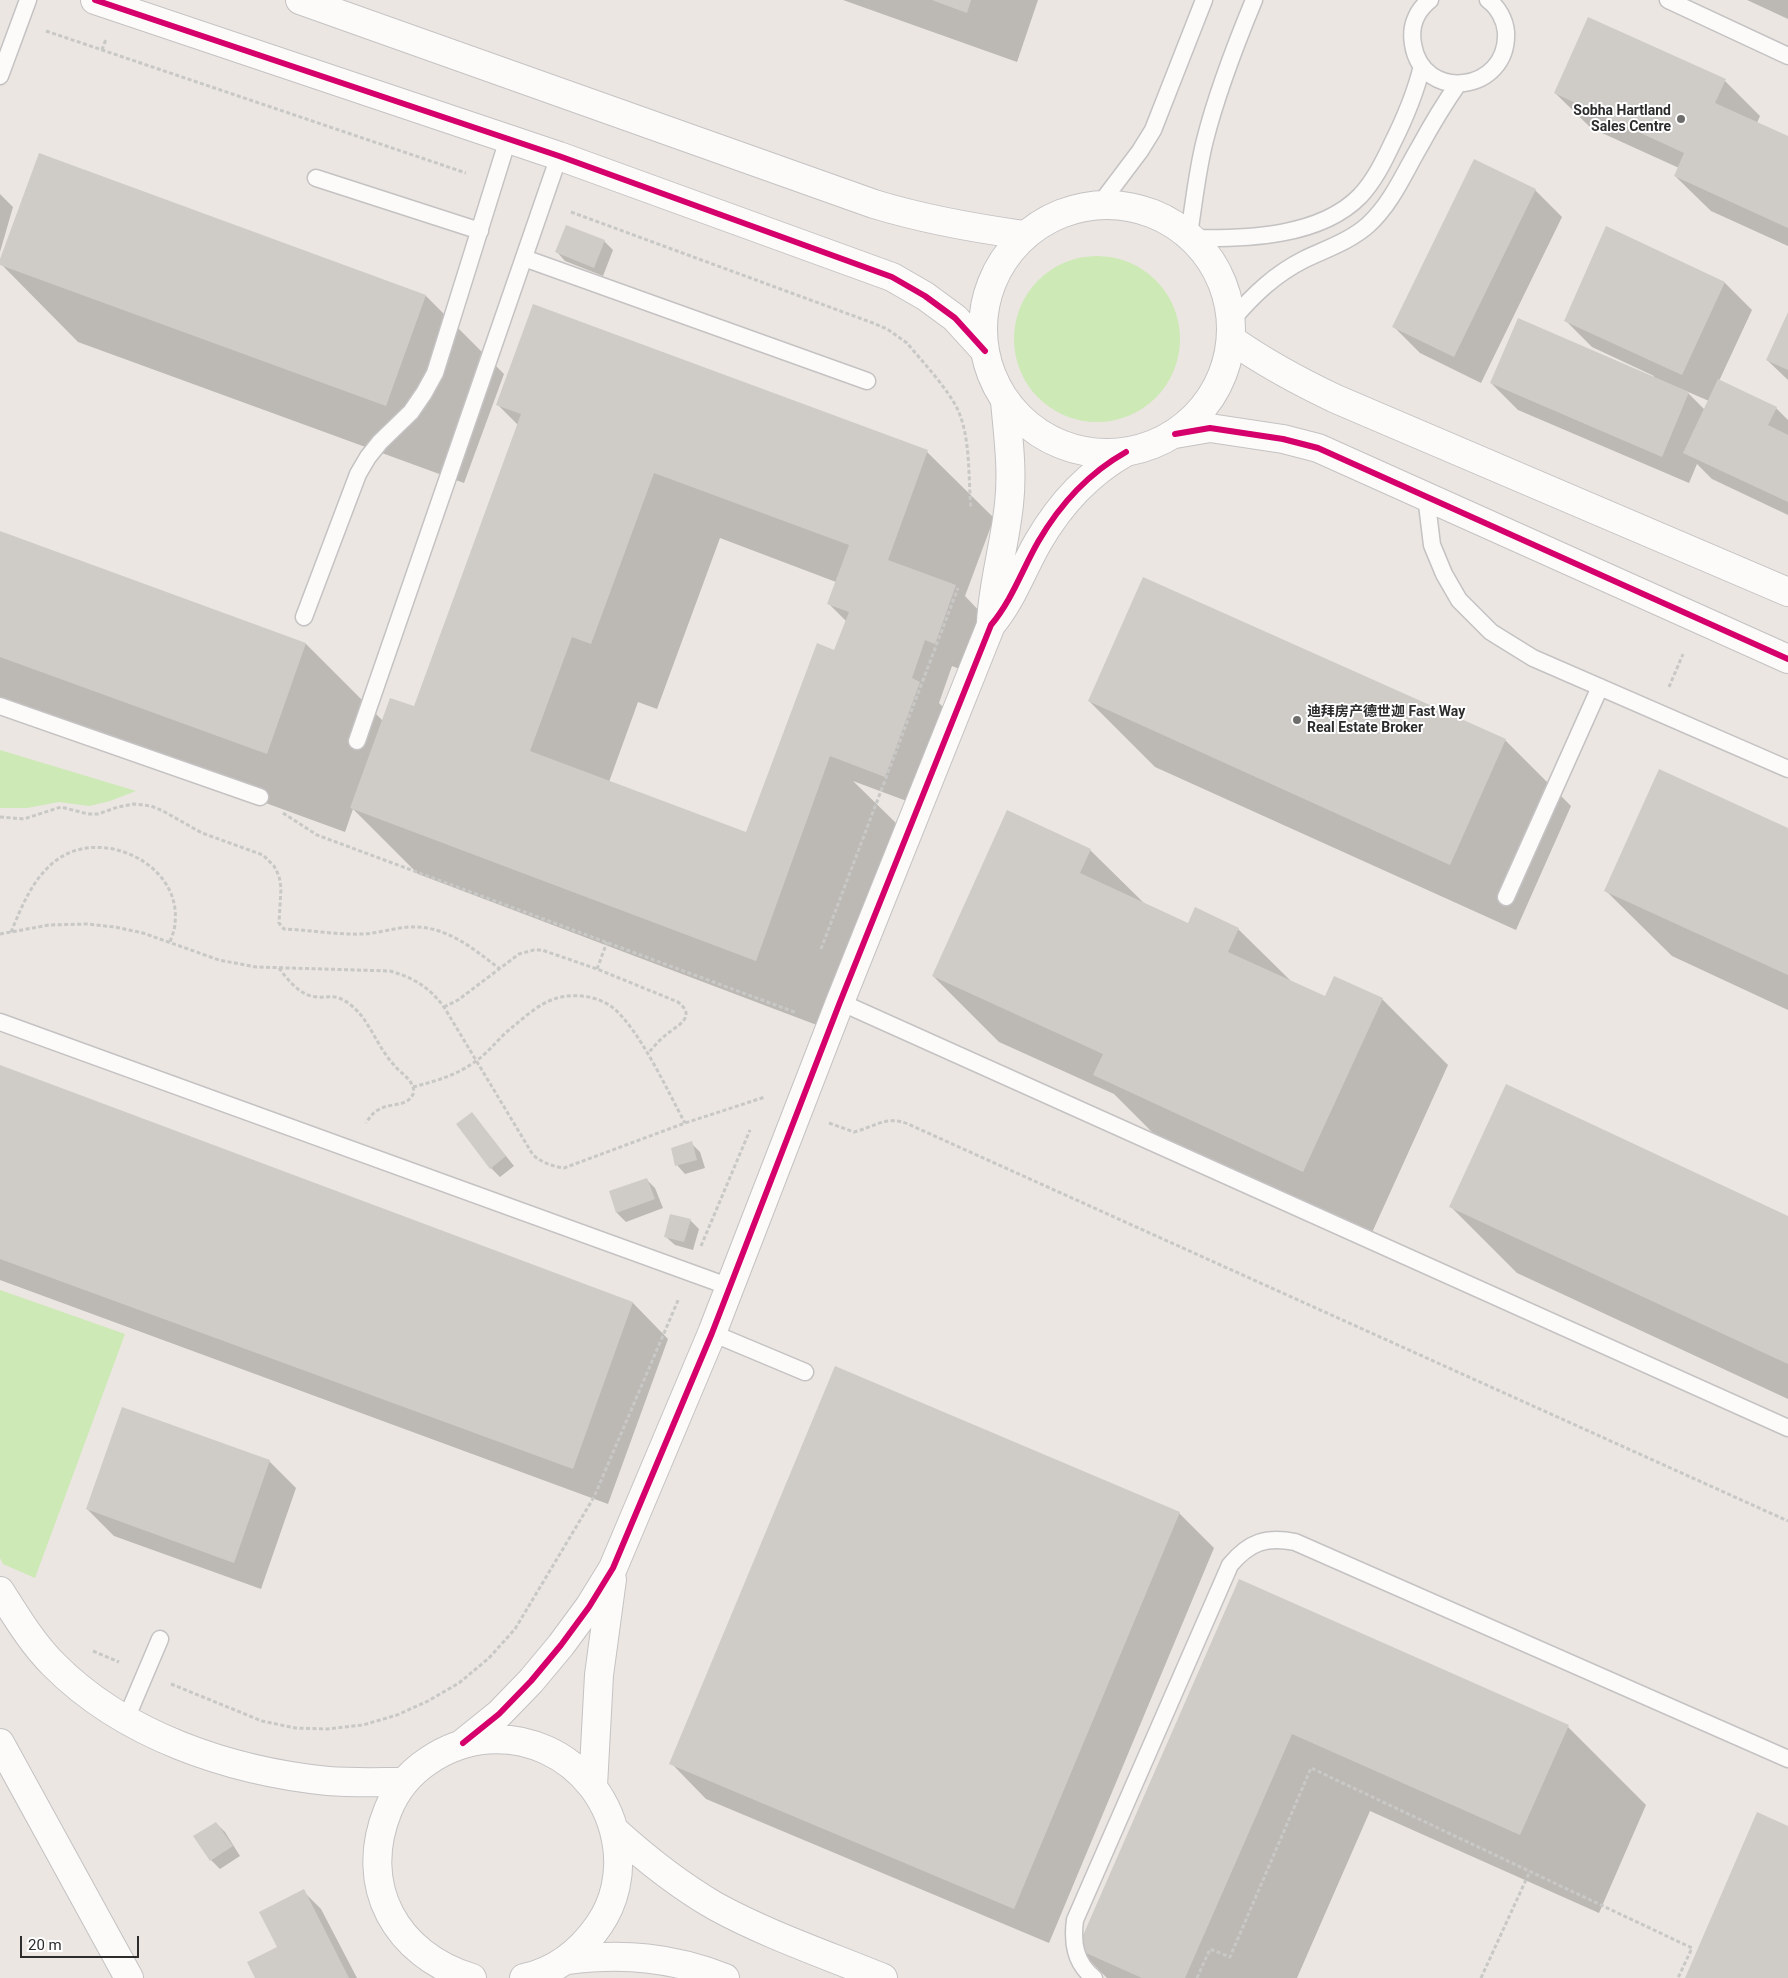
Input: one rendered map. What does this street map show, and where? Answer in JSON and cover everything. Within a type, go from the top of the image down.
[{"type":"street","points":[[94,0],[560,156],[892,277],[925,296],[955,318],[985,351]]},
{"type":"street","points":[[300,0],[874,204],[937,221],[1024,235]]},
{"type":"street","points":[[1100,204],[1132,206],[1162,216],[1191,236],[1208,256],[1220,275],[1228,297],[1232,330],[1226,368],[1215,394],[1198,416],[1175,434],[1151,446],[1126,452],[1091,452],[1058,443],[1029,426],[1006,401],[992,377],[985,351],[983,319],[989,288],[1003,259],[1024,235],[1047,219],[1072,208],[1100,204]]},
{"type":"street","points":[[1232,330],[1283,372],[1336,399],[1788,592]]},
{"type":"street","points":[[991,626],[992,602],[1010,502],[1006,401]]},
{"type":"street","points":[[1175,434],[1210,428],[1283,439],[1318,448],[1788,659]]},
{"type":"street","points":[[463,1743],[499,1714],[531,1681],[589,1607],[613,1568],[712,1334],[840,1002],[991,626],[1008,602],[1037,543],[1055,514],[1077,488],[1103,465],[1126,452]]},
{"type":"street","points":[[593,1786],[599,1675],[613,1568]]},
{"type":"street","points":[[0,1590],[34,1642],[72,1682],[126,1719],[174,1743],[267,1772],[331,1781],[404,1782]]},
{"type":"street","points":[[472,1978],[454,1973],[431,1961],[412,1945],[396,1925],[384,1902],[378,1877],[376,1852],[390,1803],[404,1782],[422,1765],[441,1752],[463,1743],[492,1739],[521,1741],[548,1750],[573,1765],[593,1786],[607,1808],[615,1831],[619,1860],[616,1889],[605,1916],[589,1940],[567,1960],[548,1970],[524,1978]]},
{"type":"street","points":[[0,1743],[129,1978]]},
{"type":"street","points":[[615,1831],[679,1883],[715,1906],[751,1924],[883,1978]]},
{"type":"street","points":[[567,1960],[603,1956],[639,1957],[674,1962],[724,1978]]},
{"type":"lane","points":[[0,76],[28,0]]},
{"type":"lane","points":[[1100,204],[1140,151],[1153,130],[1204,0]]},
{"type":"lane","points":[[1254,0],[1226,68],[1204,142],[1191,236],[1256,236],[1290,231],[1317,222],[1338,212],[1358,198],[1376,175],[1407,116],[1416,92],[1422,66]]},
{"type":"lane","points":[[1430,0],[1422,6],[1414,20],[1412,36],[1414,52],[1422,66],[1432,76],[1445,82],[1458,84],[1473,82],[1485,76],[1496,67],[1503,55],[1506,42],[1505,27],[1500,14],[1488,0]]},
{"type":"lane","points":[[1668,0],[1788,56]]},
{"type":"lane","points":[[1232,330],[1249,300],[1272,279],[1303,260],[1349,238],[1377,215],[1395,192],[1432,125],[1458,84]]},
{"type":"lane","points":[[304,616],[358,474],[380,442],[411,412],[435,373],[508,139]]},
{"type":"lane","points":[[357,741],[560,156]]},
{"type":"lane","points":[[316,178],[480,231]]},
{"type":"lane","points":[[524,258],[867,381]]},
{"type":"lane","points":[[1426,496],[1432,545],[1444,574],[1459,600],[1475,618],[1502,640],[1533,658],[1788,769]]},
{"type":"lane","points":[[1506,896],[1600,687]]},
{"type":"lane","points":[[0,706],[260,797]]},
{"type":"lane","points":[[840,1002],[1788,1428]]},
{"type":"lane","points":[[0,1022],[730,1287]]},
{"type":"lane","points":[[712,1334],[805,1372]]},
{"type":"lane","points":[[1094,1978],[1078,1958],[1072,1939],[1075,1920],[1230,1565],[1252,1545],[1266,1540],[1280,1539],[1295,1542],[1788,1759]]},
{"type":"lane","points":[[126,1719],[147,1674],[160,1639]]},
{"type":"path","points":[[20,22],[495,183]]},
{"type":"path","points":[[544,202],[872,323],[900,337],[951,398],[957,409],[966,443],[972,514]]},
{"type":"path","points":[[818,957],[958,586]]},
{"type":"path","points":[[260,797],[317,835],[797,1013]]},
{"type":"path","points":[[0,817],[24,818],[61,807],[88,814],[98,814],[134,804],[151,806],[202,833],[263,855],[274,866],[279,876],[281,888],[278,923],[284,929],[365,934],[408,927],[424,927],[440,931],[461,940],[500,969]]},
{"type":"path","points":[[11,932],[32,887],[42,873],[56,860],[73,852],[105,847],[121,850],[136,856],[160,877],[170,893],[175,910],[175,924],[170,942]]},
{"type":"path","points":[[0,934],[49,925],[87,924],[124,929],[170,942],[219,960],[256,967],[390,971],[409,977],[435,995],[533,1155],[543,1163],[553,1166],[564,1168],[685,1123],[764,1097],[854,1132],[883,1121],[900,1120],[1788,1521]]},
{"type":"path","points":[[597,970],[607,942]]},
{"type":"path","points":[[444,1007],[458,1000],[519,954],[542,950],[597,970],[684,1006],[685,1019],[647,1054]]},
{"type":"path","points":[[278,967],[300,991],[309,996],[319,998],[329,996],[339,998],[360,1013],[394,1065],[413,1087],[414,1092],[408,1101],[404,1104],[381,1108],[371,1115],[364,1125]]},
{"type":"path","points":[[413,1087],[449,1078],[476,1061],[535,1008],[556,998],[575,995],[594,998],[611,1007],[624,1019],[647,1054],[685,1123]]},
{"type":"path","points":[[793,1021],[800,1004]]},
{"type":"path","points":[[761,1106],[768,1089]]},
{"type":"path","points":[[92,1651],[262,1721],[296,1728],[327,1729],[362,1725],[396,1716],[428,1701],[459,1683],[489,1658],[515,1629],[594,1497],[753,1124]]},
{"type":"path","points":[[1197,1978],[1210,1950],[1230,1957],[1311,1768],[1692,1948],[1678,1978]]},
{"type":"path","points":[[1481,1978],[1530,1871]]},
{"type":"green space","points":[[1089,256],[1105,256],[1129,262],[1156,280],[1174,307],[1180,339],[1174,371],[1156,398],[1129,416],[1105,422],[1089,422],[1065,416],[1044,403],[1033,392],[1020,371],[1014,347],[1014,331],[1020,307],[1033,286],[1044,275],[1065,262]]},
{"type":"green space","points":[[0,750],[136,791],[110,801],[89,806],[59,802],[27,808],[0,808]]},
{"type":"green space","points":[[0,1290],[125,1334],[35,1578],[3,1564],[0,1558]]},
{"type":"building","points":[[932,0],[971,0],[967,13]]},
{"type":"building","name":"Sobha Hartland Sales Centre","points":[[1588,17],[1726,79],[1715,103],[1788,136],[1788,228],[1674,176],[1684,153],[1554,93]]},
{"type":"building","points":[[39,153],[426,295],[386,406],[0,265],[0,259]]},
{"type":"building","points":[[1474,159],[1536,189],[1454,357],[1392,327]]},
{"type":"building","points":[[566,225],[605,240],[594,268],[555,252]]},
{"type":"building","points":[[1606,226],[1725,282],[1682,375],[1564,321]]},
{"type":"building","points":[[533,304],[928,450],[888,560],[956,585],[935,644],[925,640],[912,678],[920,682],[885,777],[830,756],[756,961],[350,808],[390,698],[414,706],[521,414],[496,405]],"holes":[[[654,473],[849,545],[827,604],[849,612],[834,650],[817,643],[746,832],[530,751],[572,637],[591,644]]]},
{"type":"building","points":[[1788,312],[1788,370],[1766,360]]},
{"type":"building","points":[[1518,318],[1689,392],[1662,457],[1490,383]]},
{"type":"building","points":[[1718,379],[1777,407],[1768,425],[1788,435],[1788,502],[1683,453]]},
{"type":"building","points":[[0,531],[306,643],[267,754],[0,657]]},
{"type":"building","name":"迪拜房产德世迦 Fast Way Real Estate Broker","points":[[1143,577],[1506,739],[1450,865],[1088,701]]},
{"type":"building","points":[[1659,769],[1788,828],[1788,975],[1604,891]]},
{"type":"building","points":[[1007,810],[1091,849],[1080,873],[1188,923],[1195,907],[1239,928],[1228,952],[1325,996],[1334,976],[1383,998],[1303,1172],[1093,1075],[1103,1054],[932,976]]},
{"type":"building","points":[[0,1065],[633,1302],[573,1469],[0,1259]]},
{"type":"building","points":[[1506,1084],[1788,1216],[1788,1364],[1449,1207]]},
{"type":"building","points":[[472,1112],[506,1156],[490,1169],[456,1124]]},
{"type":"building","points":[[692,1141],[697,1160],[675,1166],[671,1148]]},
{"type":"building","points":[[647,1178],[655,1199],[616,1213],[609,1191]]},
{"type":"building","points":[[670,1214],[691,1219],[684,1242],[664,1237]]},
{"type":"building","points":[[835,1366],[1180,1512],[1014,1909],[669,1764]]},
{"type":"building","points":[[122,1407],[270,1460],[234,1563],[86,1509]]},
{"type":"building","points":[[1239,1579],[1569,1725],[1520,1835],[1292,1734],[1185,1978],[1142,1978],[1077,1949]]},
{"type":"building","points":[[1757,1812],[1788,1826],[1788,1978],[1685,1978]]},
{"type":"building","points":[[216,1822],[233,1846],[210,1861],[193,1836]]},
{"type":"building","points":[[304,1889],[349,1978],[255,1978],[247,1962],[277,1947],[259,1912]]},
{"type":"cycle path","points":[[95,0],[559,156],[892,277],[925,296],[955,318],[985,351]]},
{"type":"cycle path","points":[[1175,434],[1210,428],[1283,439],[1318,448],[1788,659]]},
{"type":"cycle path","points":[[463,1743],[499,1714],[531,1681],[589,1607],[613,1568],[712,1333],[840,1002],[991,625],[1005,605],[1046,528],[1065,503],[1087,480],[1126,452]]},
{"type":"place","name":"Sobha Hartland Sales Centre","points":[[1681,119]]},
{"type":"place","name":"迪拜房产德世迦 Fast Way Real Estate Broker","points":[[1297,720]]}]
